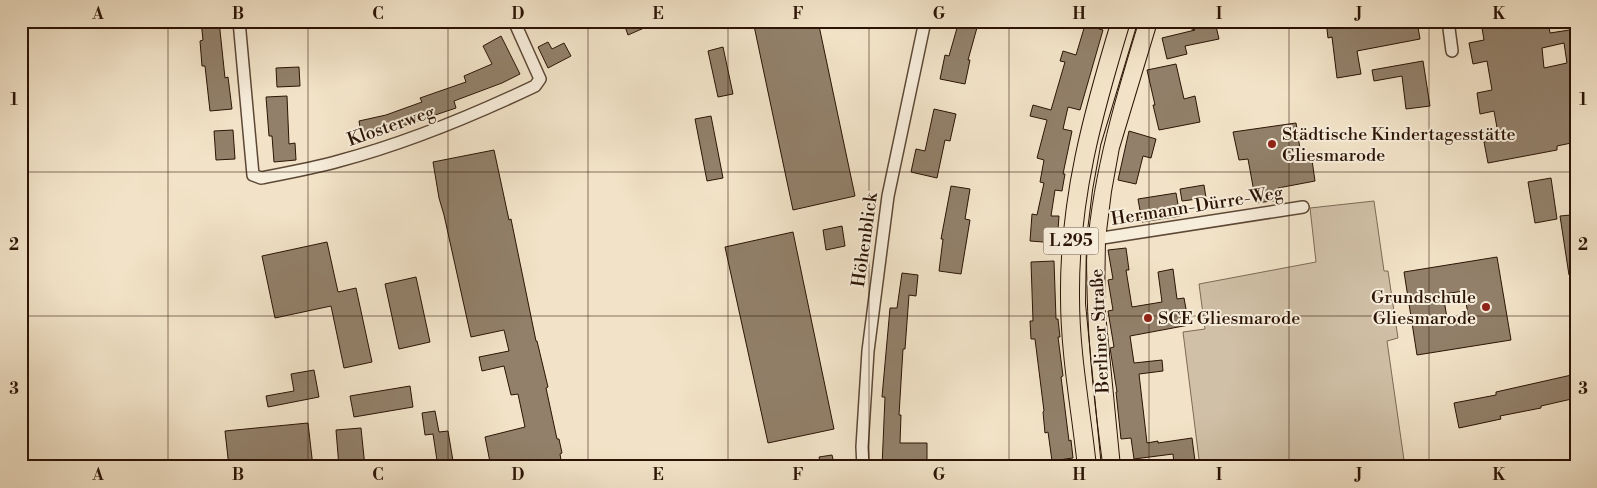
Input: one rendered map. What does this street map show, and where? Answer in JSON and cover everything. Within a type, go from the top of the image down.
[{"type":"main road","name":"Berliner Straße","points":[[1087,467],[1072,344],[1070,296],[1071,243],[1086,143],[1122,21]]},
{"type":"main road","name":"Berliner Straße","points":[[1111,467],[1095,303],[1096,239],[1110,147],[1148,21]]},
{"type":"street","name":"Klosterweg","points":[[239,21],[253,174],[261,178],[346,159],[443,127],[536,86],[540,78],[514,21]]},
{"type":"street","name":"Höhenblick","points":[[863,467],[862,448],[868,351],[888,196],[926,21]]},
{"type":"street","points":[[1448,21],[1452,51]]},
{"type":"street","name":"Hermann-Dürre-Weg","points":[[1096,239],[1303,207]]},
{"type":"shaded area","points":[[1374,201],[1384,271],[1388,271],[1398,338],[1387,341],[1405,467],[1200,467],[1183,332],[1205,329],[1199,284],[1316,262],[1310,208]]},
{"type":"building","points":[[201,21],[219,21],[225,78],[228,77],[232,109],[210,111],[205,66],[202,66],[200,41],[203,40]]},
{"type":"building","points":[[631,21],[660,21],[628,35],[624,24]]},
{"type":"building","points":[[753,21],[818,21],[855,196],[793,210]]},
{"type":"building","points":[[959,21],[978,24],[968,60],[970,60],[965,84],[940,79],[945,55],[949,56]]},
{"type":"building","points":[[1326,21],[1417,21],[1420,39],[1357,51],[1361,74],[1337,78],[1332,37],[1328,38]]},
{"type":"building","points":[[1516,21],[1548,21],[1550,33],[1576,29],[1576,142],[1557,146],[1557,150],[1488,163],[1484,142],[1499,139],[1494,111],[1480,114],[1477,93],[1492,90],[1487,61],[1473,64],[1469,43],[1484,40],[1482,28]],"holes":[[[1564,43],[1567,63],[1544,68],[1542,48]]]},
{"type":"building","points":[[1215,22],[1219,39],[1185,46],[1187,54],[1167,59],[1162,38],[1195,30],[1189,28]]},
{"type":"building","points":[[1085,25],[1103,30],[1080,110],[1068,107],[1063,129],[1072,131],[1063,174],[1065,174],[1062,191],[1055,190],[1051,216],[1059,216],[1057,243],[1030,241],[1032,214],[1037,215],[1044,183],[1040,182],[1044,160],[1037,158],[1047,120],[1030,116],[1033,105],[1051,110],[1065,62],[1060,61],[1063,51],[1076,55]]},
{"type":"building","points":[[501,36],[520,74],[502,83],[454,101],[456,108],[385,133],[362,138],[359,121],[386,115],[422,102],[420,98],[466,82],[464,76],[492,64],[483,46]]},
{"type":"building","points":[[548,42],[552,49],[564,43],[571,56],[548,68],[538,47]]},
{"type":"building","points":[[723,47],[733,94],[718,97],[708,51]]},
{"type":"building","points":[[1423,61],[1430,106],[1406,109],[1402,76],[1374,81],[1372,70]]},
{"type":"building","points":[[1176,64],[1184,99],[1195,96],[1200,122],[1159,130],[1147,70]]},
{"type":"building","points":[[299,67],[300,86],[277,87],[276,68]]},
{"type":"building","points":[[287,96],[289,144],[295,143],[296,160],[274,162],[272,136],[269,136],[266,97]]},
{"type":"building","points":[[934,109],[956,114],[950,141],[945,140],[937,178],[911,172],[916,149],[925,151]]},
{"type":"building","points":[[711,116],[723,178],[707,181],[695,119]]},
{"type":"building","points":[[1296,123],[1302,162],[1312,160],[1315,181],[1278,188],[1280,200],[1256,203],[1248,159],[1239,160],[1233,132]]},
{"type":"building","points":[[233,130],[235,159],[216,160],[214,131]]},
{"type":"building","points":[[1129,131],[1156,139],[1151,158],[1143,156],[1136,184],[1118,180]]},
{"type":"building","points":[[494,150],[548,387],[546,388],[557,439],[559,439],[562,453],[560,454],[561,460],[530,467],[491,467],[485,437],[525,427],[518,394],[511,395],[504,366],[482,371],[479,357],[509,351],[504,330],[471,337],[439,198],[433,162]]},
{"type":"building","points":[[1551,178],[1557,219],[1535,223],[1528,182]]},
{"type":"building","points":[[1204,185],[1206,198],[1182,201],[1180,189]]},
{"type":"building","points":[[951,186],[970,189],[965,219],[970,220],[961,274],[939,271],[943,239],[941,239]]},
{"type":"building","points":[[1176,193],[1180,216],[1142,222],[1138,199]]},
{"type":"building","points":[[1571,215],[1576,245],[1576,275],[1569,275],[1560,216]]},
{"type":"building","points":[[842,226],[845,246],[826,250],[823,230]]},
{"type":"building","points":[[793,232],[834,429],[768,443],[725,247]]},
{"type":"building","points":[[327,242],[338,292],[356,288],[372,362],[344,368],[331,306],[275,318],[262,256]]},
{"type":"building","points":[[1126,248],[1129,270],[1126,270],[1132,307],[1162,302],[1158,272],[1173,269],[1177,299],[1184,298],[1189,325],[1130,336],[1134,363],[1162,360],[1163,371],[1139,374],[1147,443],[1192,438],[1195,461],[1174,464],[1173,454],[1134,459],[1131,438],[1121,439],[1117,392],[1110,348],[1114,347],[1108,311],[1113,310],[1108,280],[1113,279],[1108,250]]},
{"type":"building","name":"Grundschule Gliesmarode","points":[[1497,257],[1511,340],[1417,355],[1404,272]],"holes":[[[1464,291],[1469,320],[1448,324],[1443,294]]]},
{"type":"building","points":[[1054,261],[1056,319],[1058,319],[1060,337],[1058,337],[1063,376],[1061,377],[1073,458],[1052,461],[1048,432],[1045,433],[1035,339],[1031,339],[1030,321],[1033,321],[1031,262]]},
{"type":"building","points":[[902,273],[918,275],[916,296],[909,295],[905,349],[903,349],[899,415],[901,415],[900,443],[927,443],[927,461],[901,461],[902,467],[882,467],[885,397],[882,397],[890,308],[897,308]]},
{"type":"building","points":[[416,277],[430,342],[399,349],[385,284]]},
{"type":"building","points":[[314,370],[319,397],[268,407],[266,396],[294,391],[291,374]]},
{"type":"building","points":[[1576,374],[1576,398],[1541,406],[1541,408],[1500,416],[1501,419],[1459,428],[1454,403],[1496,395],[1496,392]]},
{"type":"building","points":[[410,386],[413,407],[354,417],[350,396]]},
{"type":"building","points":[[435,411],[439,432],[448,431],[454,467],[438,467],[433,434],[425,435],[422,413]]},
{"type":"building","points":[[308,423],[313,467],[229,467],[225,431]]},
{"type":"building","points":[[361,428],[365,467],[339,467],[336,430]]},
{"type":"building","points":[[832,455],[835,467],[821,467],[819,457]]},
{"type":"tram line","points":[[1103,467],[1090,356],[1087,251],[1094,192],[1100,163],[1114,106],[1139,21]]},
{"type":"place","name":"Städtische Kindertagesstätte Gliesmarode","points":[[1272,144]]},
{"type":"place","name":"Grundschule Gliesmarode","points":[[1486,307]]},
{"type":"place","name":"SCE Gliesmarode","points":[[1148,318]]}]
